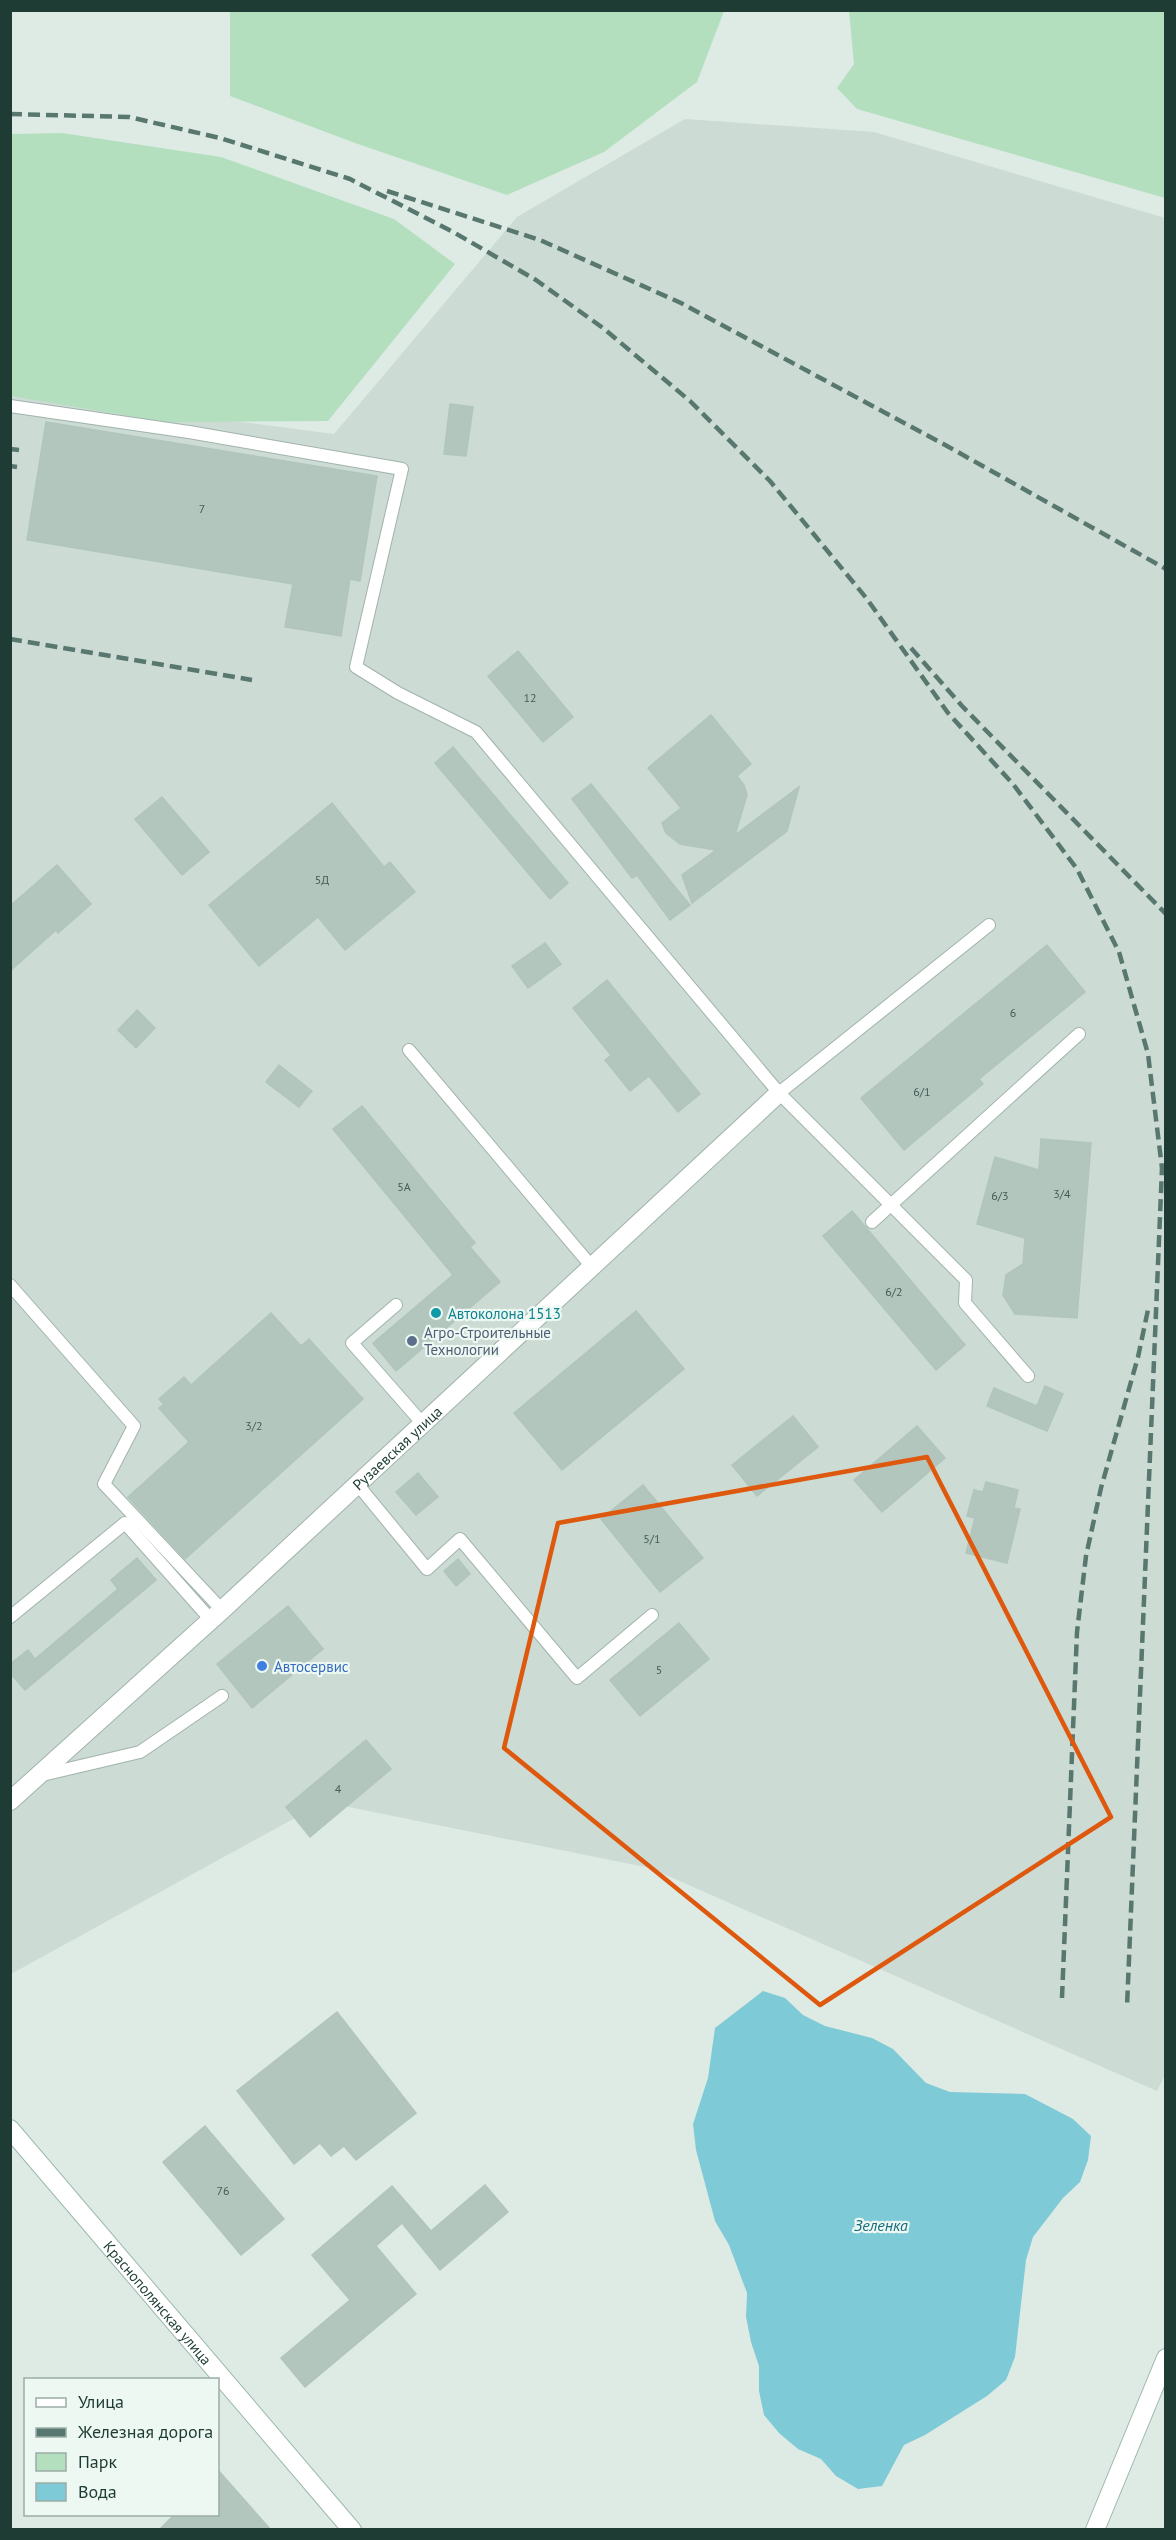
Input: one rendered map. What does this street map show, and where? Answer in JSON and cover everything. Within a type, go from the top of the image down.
[{"type":"street","name":"Рузаевская улица","points":[[10,1801],[358,1485],[779,1093]]},
{"type":"street","name":"Краснополянская улица","points":[[10,2129],[352,2529]]},
{"type":"street","points":[[1095,2529],[1166,2358]]},
{"type":"lane","points":[[10,406],[189,432],[402,469],[356,667],[398,693],[476,732],[779,1093],[966,1280],[965,1303],[1028,1376]]},
{"type":"lane","points":[[779,1093],[989,925]]},
{"type":"lane","points":[[872,1222],[1079,1034]]},
{"type":"lane","points":[[409,1050],[592,1267]]},
{"type":"lane","points":[[10,1285],[134,1426],[104,1484],[216,1615]]},
{"type":"lane","points":[[396,1305],[352,1343],[423,1424]]},
{"type":"lane","points":[[358,1485],[427,1569],[460,1539],[577,1678],[652,1615]]},
{"type":"lane","points":[[10,1617],[125,1523],[216,1615]]},
{"type":"lane","points":[[40,1775],[140,1752],[222,1696]]},
{"type":"highlighted area","points":[[927,1457],[1111,1817],[820,2005],[504,1748],[558,1523]]},
{"type":"shaded area","points":[[685,119],[874,132],[1165,218],[1166,2073],[1157,2091],[650,1868],[324,1802],[11,1974],[11,392],[334,434],[517,217]]},
{"type":"green space","points":[[230,10],[724,11],[697,82],[604,152],[507,195],[355,143],[230,96]]},
{"type":"green space","points":[[849,11],[1165,11],[1165,198],[857,109],[837,88],[854,64]]},
{"type":"green space","points":[[62,133],[221,157],[394,219],[455,264],[328,421],[165,422],[11,396],[11,134]]},
{"type":"water","name":"Зеленка","points":[[763,1991],[785,1998],[803,2015],[825,2026],[872,2038],[893,2049],[926,2083],[950,2092],[1025,2094],[1073,2119],[1091,2136],[1088,2160],[1080,2182],[1063,2198],[1033,2237],[1026,2260],[1015,2357],[1006,2380],[987,2396],[925,2435],[904,2445],[882,2486],[858,2489],[836,2476],[821,2459],[798,2449],[779,2433],[764,2415],[759,2391],[759,2366],[746,2317],[747,2293],[729,2245],[715,2221],[696,2150],[693,2124],[708,2078],[715,2028]]},
{"type":"building","points":[[450,404],[473,407],[466,456],[444,454]]},
{"type":"building","points":[[46,422],[377,476],[360,581],[350,579],[341,636],[285,627],[293,584],[27,540]]},
{"type":"building","points":[[518,651],[573,717],[543,742],[488,676]]},
{"type":"building","points":[[711,715],[751,764],[737,776],[744,785],[747,795],[735,835],[799,787],[787,831],[692,903],[682,875],[716,850],[680,844],[666,833],[662,823],[681,808],[648,768]]},
{"type":"building","points":[[453,747],[568,883],[550,899],[435,763]]},
{"type":"building","points":[[591,784],[690,905],[670,920],[637,875],[632,878],[572,799]]},
{"type":"building","points":[[162,797],[209,852],[182,875],[135,819]]},
{"type":"building","points":[[332,803],[384,867],[390,862],[415,892],[345,950],[318,917],[259,966],[209,905]]},
{"type":"building","points":[[57,865],[91,904],[58,933],[56,930],[10,971],[10,906]]},
{"type":"building","points":[[545,943],[561,964],[528,988],[512,966]]},
{"type":"building","points":[[1047,945],[1085,992],[979,1079],[983,1084],[904,1150],[861,1098]]},
{"type":"building","points":[[607,980],[700,1094],[678,1112],[649,1076],[630,1091],[605,1060],[611,1055],[573,1008]]},
{"type":"building","points":[[137,1010],[155,1028],[136,1048],[118,1030]]},
{"type":"building","points":[[279,1065],[312,1091],[299,1107],[266,1082]]},
{"type":"building","points":[[362,1106],[475,1243],[470,1247],[500,1282],[396,1371],[373,1343],[453,1275],[333,1129]]},
{"type":"building","points":[[1041,1139],[1091,1143],[1077,1318],[1015,1314],[1003,1295],[1006,1275],[1023,1264],[1025,1238],[977,1224],[995,1157],[1039,1170]]},
{"type":"building","points":[[852,1211],[965,1345],[936,1370],[823,1236]]},
{"type":"building","points":[[636,1311],[684,1369],[562,1470],[514,1413]]},
{"type":"building","points":[[271,1313],[301,1346],[309,1339],[363,1399],[185,1559],[128,1497],[189,1442],[159,1408],[164,1404],[159,1399],[184,1377],[191,1385]]},
{"type":"building","points":[[1045,1386],[1063,1394],[1047,1431],[987,1406],[994,1388],[1037,1406]]},
{"type":"building","points":[[793,1416],[818,1447],[757,1496],[732,1465]]},
{"type":"building","points":[[917,1426],[945,1458],[882,1512],[854,1480]]},
{"type":"building","points":[[418,1473],[438,1497],[416,1515],[396,1492]]},
{"type":"building","points":[[986,1482],[1018,1490],[1014,1508],[1020,1509],[1007,1563],[966,1553],[975,1518],[967,1516],[974,1490],[983,1492]]},
{"type":"building","points":[[643,1485],[703,1558],[660,1592],[601,1519]]},
{"type":"building","points":[[137,1558],[156,1580],[25,1690],[10,1673],[10,1664],[28,1650],[35,1659],[118,1589],[111,1580]]},
{"type":"building","points":[[458,1559],[470,1574],[456,1586],[444,1571]]},
{"type":"building","points":[[288,1606],[323,1649],[252,1708],[217,1664]]},
{"type":"building","points":[[679,1623],[709,1659],[640,1716],[610,1680]]},
{"type":"building","points":[[366,1740],[391,1769],[310,1837],[286,1807]]},
{"type":"building","points":[[337,2012],[416,2113],[356,2160],[344,2146],[331,2156],[320,2143],[294,2164],[237,2091]]},
{"type":"building","points":[[205,2126],[284,2219],[241,2255],[163,2162]]},
{"type":"building","points":[[485,2185],[508,2212],[440,2270],[402,2223],[376,2246],[416,2294],[305,2387],[281,2358],[350,2300],[312,2255],[392,2186],[431,2231]]},
{"type":"building","points":[[219,2471],[270,2529],[160,2529],[173,2516],[219,2516]]},
{"type":"railway","points":[[10,114],[129,117],[220,138],[350,179],[455,233],[536,280],[603,328],[690,401],[770,481],[867,599],[948,713],[1013,784],[1077,869],[1119,952],[1148,1054],[1162,1168],[1127,2007]]},
{"type":"railway","points":[[387,191],[540,240],[681,303],[947,446],[1166,569]]},
{"type":"railway","points":[[10,449],[19,450]]},
{"type":"railway","points":[[10,466],[17,467]]},
{"type":"railway","points":[[10,639],[252,680]]},
{"type":"railway","points":[[911,648],[962,706],[1166,914]]},
{"type":"railway","points":[[1062,1998],[1077,1632],[1086,1556],[1101,1488],[1138,1357],[1149,1305]]},
{"type":"place","name":"Автоколона 1513","points":[[436,1313]]},
{"type":"place","name":"Агро-Строительные Технологии","points":[[412,1341]]},
{"type":"place","name":"Автосервис","points":[[262,1666]]}]
